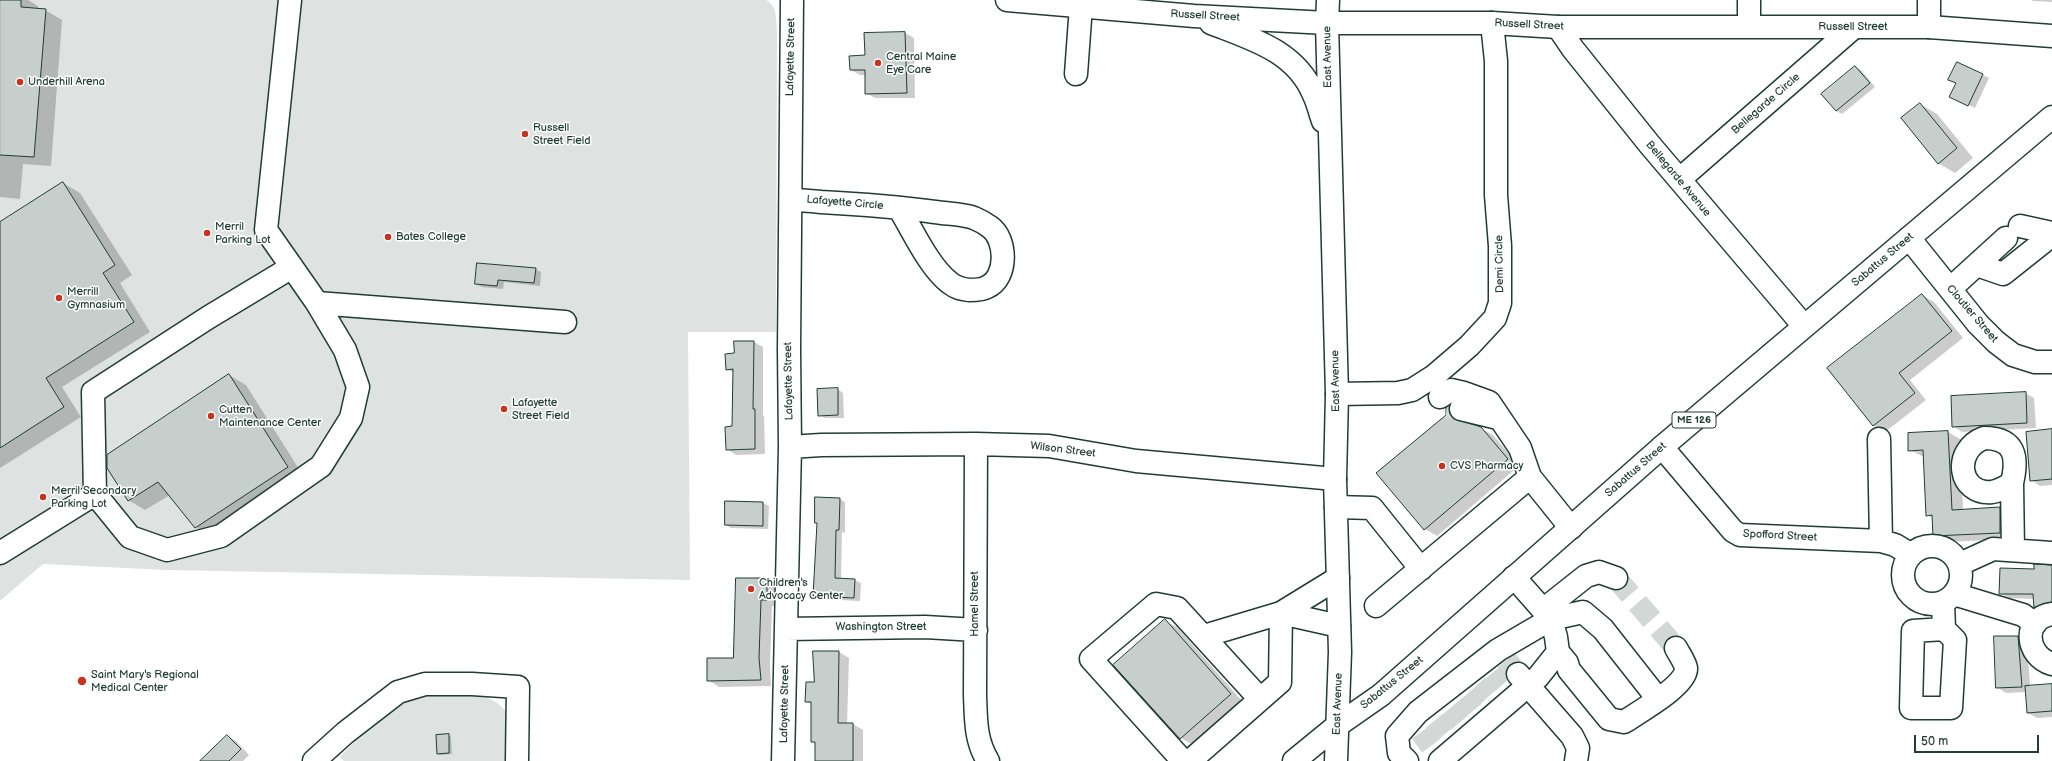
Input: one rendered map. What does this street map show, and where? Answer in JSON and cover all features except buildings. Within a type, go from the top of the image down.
[{"type":"street","points":[[290,0],[266,230],[317,302],[345,350],[358,387],[351,418],[321,466],[221,536],[166,550],[130,536],[95,494],[93,392],[252,289],[292,267]]},
{"type":"street","name":"Lafayette Street","points":[[783,761],[790,447],[789,350],[792,0]]},
{"type":"street","name":"Russell Street","points":[[1007,0],[1081,6],[1111,5],[1194,16],[1327,23],[1492,23],[1558,27],[1749,26],[1929,28],[2052,36]]},
{"type":"street","name":"East Avenue","points":[[1328,0],[1327,23],[1330,147],[1338,394],[1335,479],[1339,626],[1336,761]]},
{"type":"street","points":[[1749,0],[1749,26]]},
{"type":"street","points":[[1929,0],[1929,28]]},
{"type":"street","points":[[1076,74],[1081,6]]},
{"type":"street","points":[[1194,16],[1277,50],[1299,70],[1314,95],[1330,147]]},
{"type":"street","name":"Demi Circle","points":[[1338,394],[1398,393],[1412,390],[1443,399],[1483,332],[1495,318],[1500,303],[1500,246],[1496,195],[1496,61],[1492,23]]},
{"type":"street","name":"Bellegarde Avenue","points":[[1558,27],[1573,49],[1650,145],[1804,326]]},
{"type":"street","name":"Bellegarde Circle","points":[[1680,179],[1853,28]]},
{"type":"street","name":"Sabattus Street","points":[[1294,761],[1338,725],[1381,695],[1662,447],[2052,117]]},
{"type":"street","name":"Lafayette Circle","points":[[791,200],[899,208],[974,218],[991,227],[996,233],[1002,247],[1003,257],[999,275],[988,287],[976,290],[956,288],[948,282],[933,264],[899,208]]},
{"type":"street","points":[[1950,289],[2013,232],[2052,234]]},
{"type":"street","points":[[1977,265],[2003,274],[2052,234]]},
{"type":"street","name":"Cloutier Street","points":[[1909,238],[1950,289],[1996,342],[2013,355],[2035,362],[2052,362]]},
{"type":"street","points":[[317,302],[565,322]]},
{"type":"street","points":[[1443,399],[1501,418],[1520,448],[1530,477],[1571,528]]},
{"type":"street","points":[[1879,439],[1881,541]]},
{"type":"street","name":"Wilson Street","points":[[790,447],[821,445],[976,444],[1049,446],[1136,461],[1335,479]]},
{"type":"street","name":"Hamel Street","points":[[976,444],[977,735],[981,749],[988,761]]},
{"type":"street","name":"Spofford Street","points":[[1662,447],[1733,531],[1740,535],[1881,541],[1895,545],[1910,554]]},
{"type":"street","points":[[1376,606],[1530,477]]},
{"type":"street","points":[[2012,483],[2013,550]]},
{"type":"street","points":[[0,553],[95,494]]},
{"type":"street","points":[[1336,507],[1372,508],[1420,569]]},
{"type":"street","points":[[1944,630],[1949,598],[1961,580],[1960,564],[1954,555],[1947,549],[1927,545],[1918,548],[1910,554],[1902,573],[1903,582],[1907,592],[1914,599],[1923,603],[1933,604],[1949,598],[2044,619]]},
{"type":"street","points":[[1960,564],[1993,549],[2052,553]]},
{"type":"street","points":[[1467,706],[1547,615],[1586,576],[1599,572],[1616,578]]},
{"type":"street","points":[[1514,577],[1547,615],[1556,637],[1562,658],[1568,670],[1609,719],[1624,722],[1675,687],[1685,674],[1686,667],[1676,648]]},
{"type":"street","points":[[1204,636],[1281,613],[1338,578]]},
{"type":"street","points":[[1183,761],[1092,659],[1156,604],[1177,608],[1260,699]]},
{"type":"street","points":[[1547,615],[1583,612],[1602,629],[1645,680],[1658,699]]},
{"type":"street","points":[[1281,613],[1339,626]]},
{"type":"street","points":[[1190,761],[1280,682],[1281,613]]},
{"type":"street","points":[[2044,619],[2032,632],[2030,641],[2037,657],[2044,662],[2052,664]]},
{"type":"street","name":"Washington Street","points":[[786,629],[925,627],[976,630]]},
{"type":"street","points":[[1407,761],[1399,753],[1398,736],[1538,677],[1562,658]]},
{"type":"street","points":[[314,761],[350,728],[398,692],[426,684],[472,684],[518,687],[516,761]]},
{"type":"street","points":[[1467,706],[1572,736],[1578,748],[1576,761]]},
{"type":"shaded area","name":"Bates College","points":[[0,0],[766,0],[770,3],[776,14],[777,32],[776,332],[688,332],[690,580],[167,570],[43,564],[0,601]]},
{"type":"shaded area","points":[[462,693],[487,698],[497,703],[505,711],[511,723],[514,761],[344,761],[340,757],[369,726],[403,701],[425,694]]},
{"type":"tunnel","points":[[1447,407],[1461,409]]},
{"type":"tunnel","points":[[1616,578],[1676,648]]},
{"type":"tunnel","points":[[1506,660],[1518,674]]},
{"type":"tunnel","points":[[1491,674],[1501,686]]},
{"type":"tunnel","points":[[1476,686],[1487,698]]},
{"type":"tunnel","points":[[1462,698],[1473,711]]},
{"type":"tunnel","points":[[1448,710],[1459,723]]},
{"type":"tunnel","points":[[1434,721],[1445,734]]},
{"type":"tunnel","points":[[1421,732],[1431,746]]},
{"type":"place","name":"Central Maine Eye Care","points":[[878,63]]},
{"type":"place","name":"Underhill Arena","points":[[20,82]]},
{"type":"place","name":"Russell Street Field","points":[[525,134]]},
{"type":"place","name":"Merril Parking Lot","points":[[207,233]]},
{"type":"place","name":"Bates College","points":[[388,237]]},
{"type":"place","name":"Merrill Gymnasium","points":[[59,298]]},
{"type":"place","name":"Lafayette Street Field","points":[[504,409]]},
{"type":"place","name":"Cutten Maintenance Center","points":[[211,416]]},
{"type":"place","name":"CVS Pharmacy","points":[[1442,466]]},
{"type":"place","name":"Merril Secondary Parking Lot","points":[[43,497]]},
{"type":"place","name":"Children's Advocacy Center","points":[[751,589]]},
{"type":"place","name":"Saint Mary's Regional Medical Center","points":[[82,681]]}]
